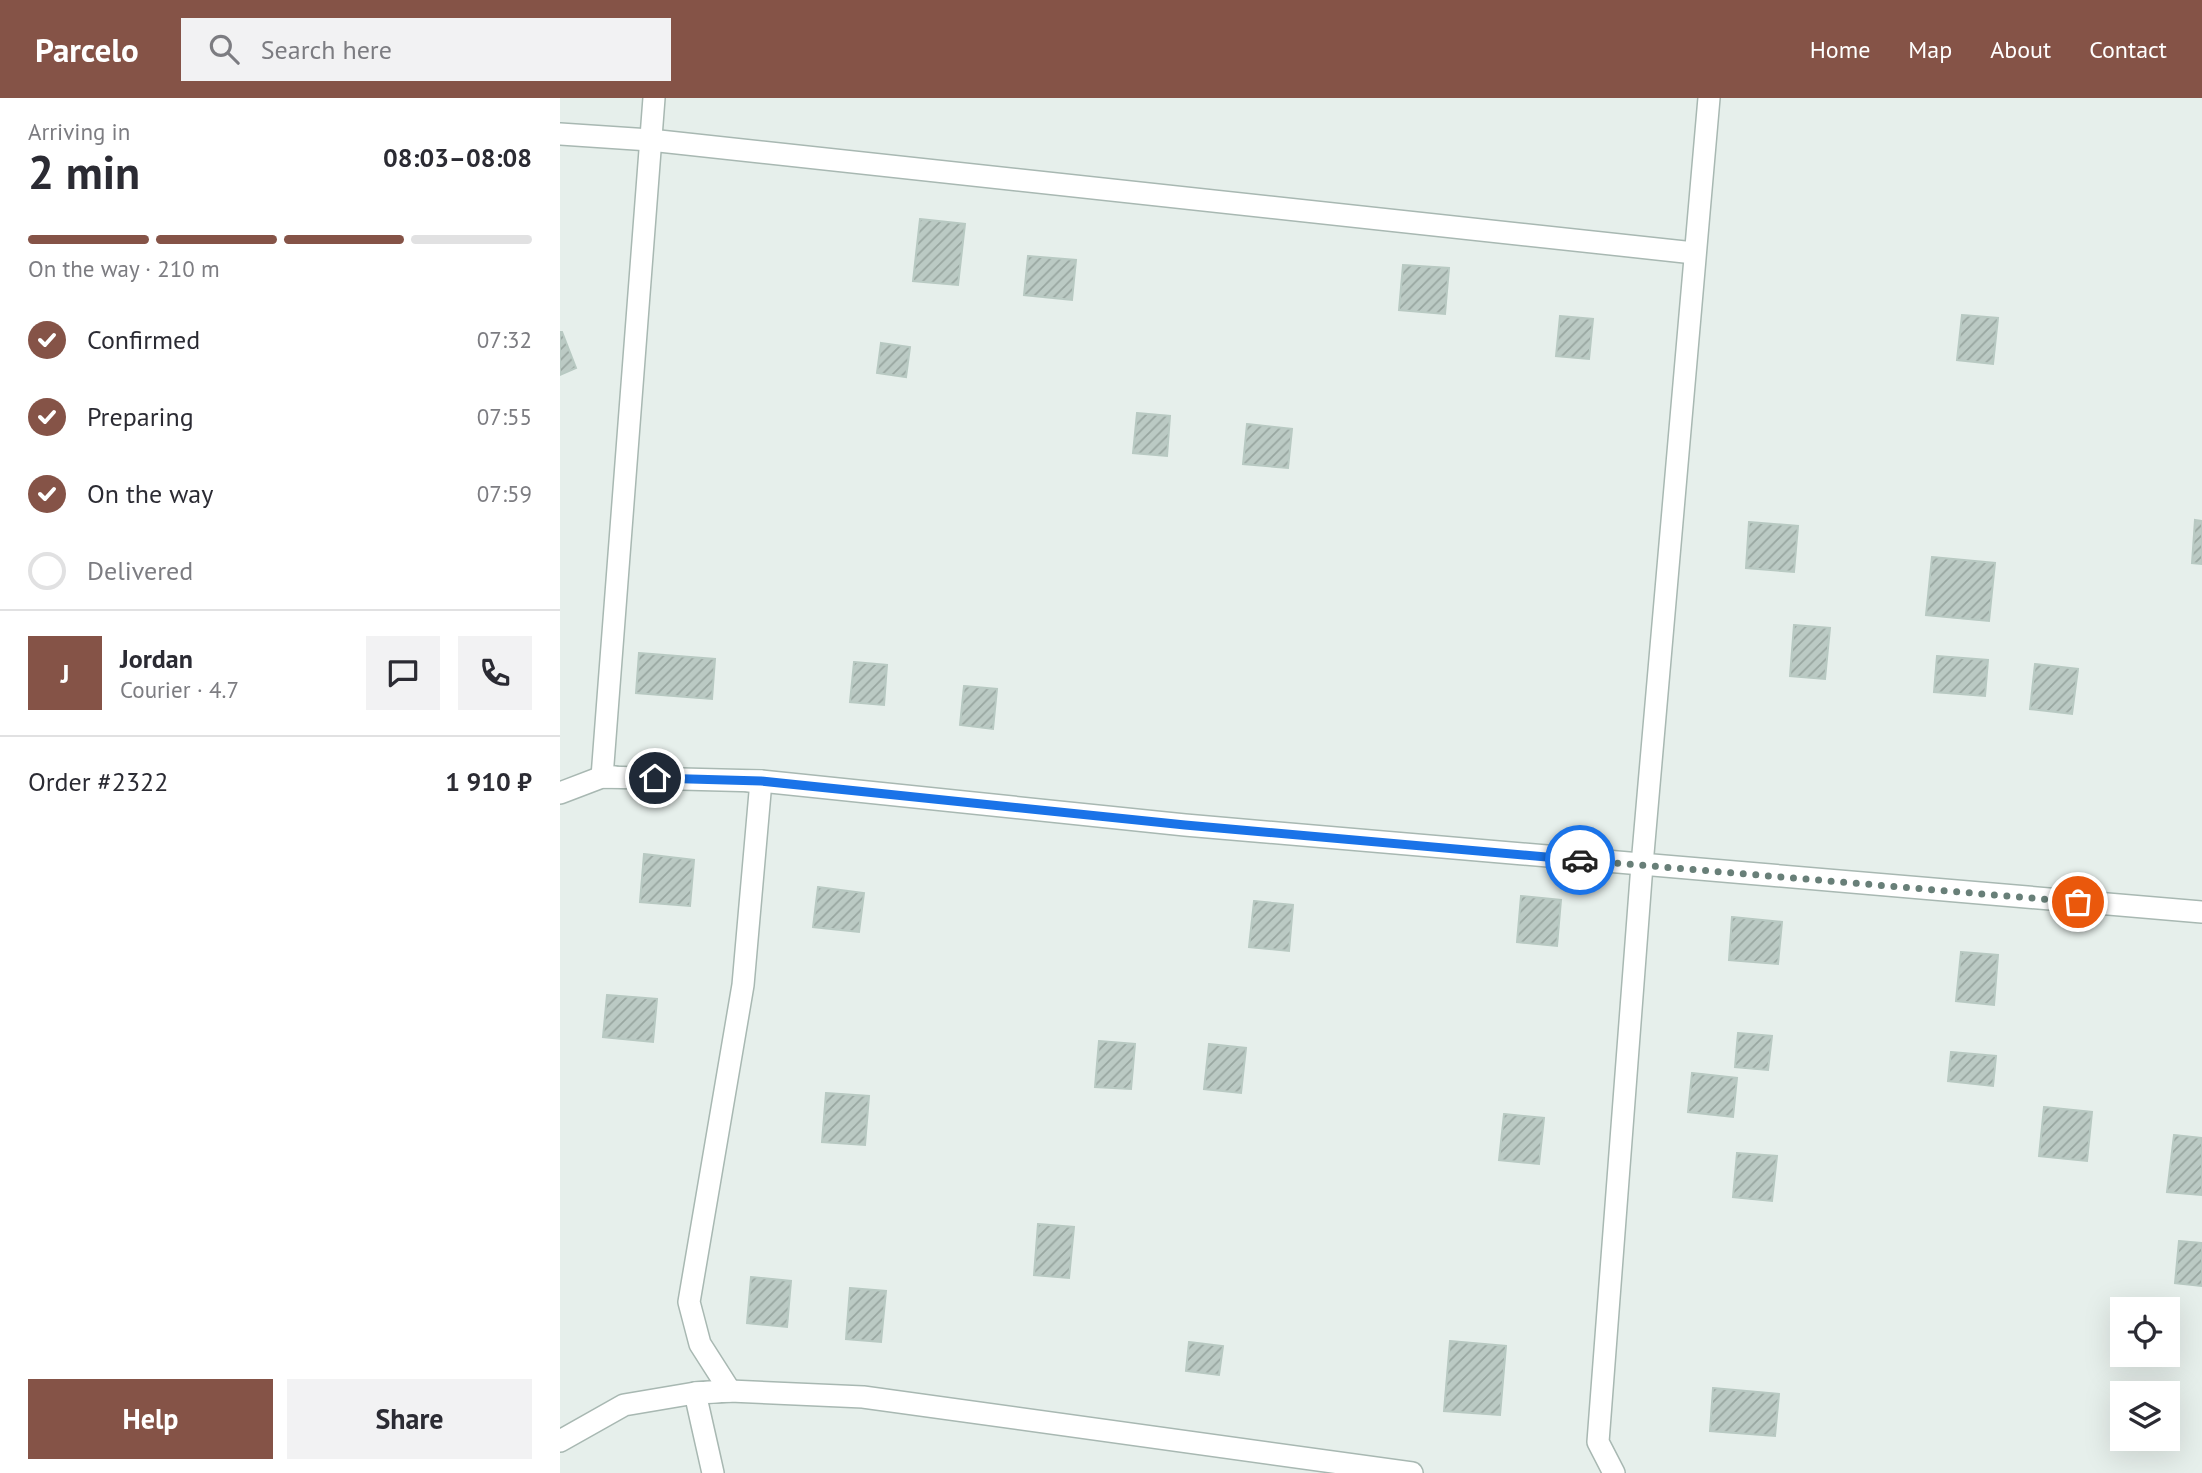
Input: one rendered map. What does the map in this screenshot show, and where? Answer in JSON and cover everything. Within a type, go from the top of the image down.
[{"type":"street","points":[[602,777],[654,98]]},
{"type":"street","points":[[1614,1473],[1598,1442],[1642,865],[1709,98]]},
{"type":"street","points":[[560,134],[650,141],[1694,253]]},
{"type":"street","points":[[560,793],[602,777],[761,781],[1185,825],[2202,912]]},
{"type":"street","points":[[730,1391],[700,1345],[689,1302],[743,985],[761,781]]},
{"type":"street","points":[[560,1441],[624,1405],[695,1393],[730,1391],[863,1397],[1412,1473]]},
{"type":"street","points":[[695,1393],[713,1473]]},
{"type":"building","points":[[920,219],[965,224],[958,285],[913,281]]},
{"type":"building","points":[[1028,256],[1076,260],[1072,300],[1024,295]]},
{"type":"building","points":[[1403,265],[1449,268],[1445,314],[1399,310]]},
{"type":"building","points":[[1962,315],[1998,318],[1993,364],[1957,360]]},
{"type":"building","points":[[1560,316],[1593,319],[1589,359],[1556,356]]},
{"type":"building","points":[[560,332],[576,368],[560,375]]},
{"type":"building","points":[[881,343],[910,347],[906,377],[877,373]]},
{"type":"building","points":[[1137,413],[1170,416],[1167,456],[1133,453]]},
{"type":"building","points":[[1247,424],[1292,429],[1288,468],[1243,464]]},
{"type":"building","points":[[2195,520],[2202,521],[2202,564],[2192,563]]},
{"type":"building","points":[[1749,522],[1798,526],[1794,572],[1746,568]]},
{"type":"building","points":[[1932,557],[1995,563],[1989,621],[1926,615]]},
{"type":"building","points":[[1794,625],[1830,628],[1825,679],[1790,676]]},
{"type":"building","points":[[639,653],[715,659],[712,699],[636,693]]},
{"type":"building","points":[[1937,656],[1988,660],[1985,696],[1934,692]]},
{"type":"building","points":[[854,662],[887,665],[884,705],[850,702]]},
{"type":"building","points":[[2035,664],[2078,669],[2072,714],[2030,709]]},
{"type":"building","points":[[964,686],[997,689],[993,729],[960,725]]},
{"type":"building","points":[[644,854],[694,860],[690,906],[640,902]]},
{"type":"building","points":[[818,887],[864,893],[859,932],[813,927]]},
{"type":"building","points":[[1521,896],[1561,900],[1557,946],[1517,942]]},
{"type":"building","points":[[1254,901],[1293,905],[1289,951],[1249,947]]},
{"type":"building","points":[[1732,917],[1782,922],[1778,964],[1729,960]]},
{"type":"building","points":[[1961,952],[1998,955],[1994,1005],[1956,1001]]},
{"type":"building","points":[[607,995],[657,999],[653,1042],[603,1037]]},
{"type":"building","points":[[1738,1033],[1772,1036],[1768,1070],[1735,1067]]},
{"type":"building","points":[[1099,1041],[1135,1044],[1131,1089],[1095,1087]]},
{"type":"building","points":[[1209,1044],[1246,1048],[1241,1093],[1204,1089]]},
{"type":"building","points":[[1951,1052],[1996,1056],[1993,1086],[1948,1081]]},
{"type":"building","points":[[1692,1073],[1737,1078],[1733,1117],[1688,1112]]},
{"type":"building","points":[[826,1093],[869,1096],[865,1145],[822,1142]]},
{"type":"building","points":[[2044,1107],[2092,1112],[2087,1161],[2039,1156]]},
{"type":"building","points":[[1504,1114],[1544,1118],[1539,1164],[1499,1160]]},
{"type":"building","points":[[2174,1135],[2202,1138],[2202,1195],[2167,1192]]},
{"type":"building","points":[[1737,1153],[1777,1156],[1772,1201],[1733,1197]]},
{"type":"building","points":[[1038,1224],[1074,1227],[1069,1278],[1034,1275]]},
{"type":"building","points":[[2179,1241],[2202,1243],[2202,1286],[2175,1283]]},
{"type":"building","points":[[751,1277],[791,1281],[787,1327],[747,1323]]},
{"type":"building","points":[[850,1288],[886,1291],[881,1342],[846,1339]]},
{"type":"building","points":[[1450,1341],[1506,1346],[1500,1415],[1444,1411]]},
{"type":"building","points":[[1189,1342],[1223,1346],[1219,1375],[1186,1371]]},
{"type":"building","points":[[1713,1388],[1779,1394],[1775,1436],[1710,1431]]},
{"type":"way so far","points":[[1580,860],[2078,902]]},
{"type":"route","points":[[655,778],[761,781],[1185,825],[1580,860]]}]
